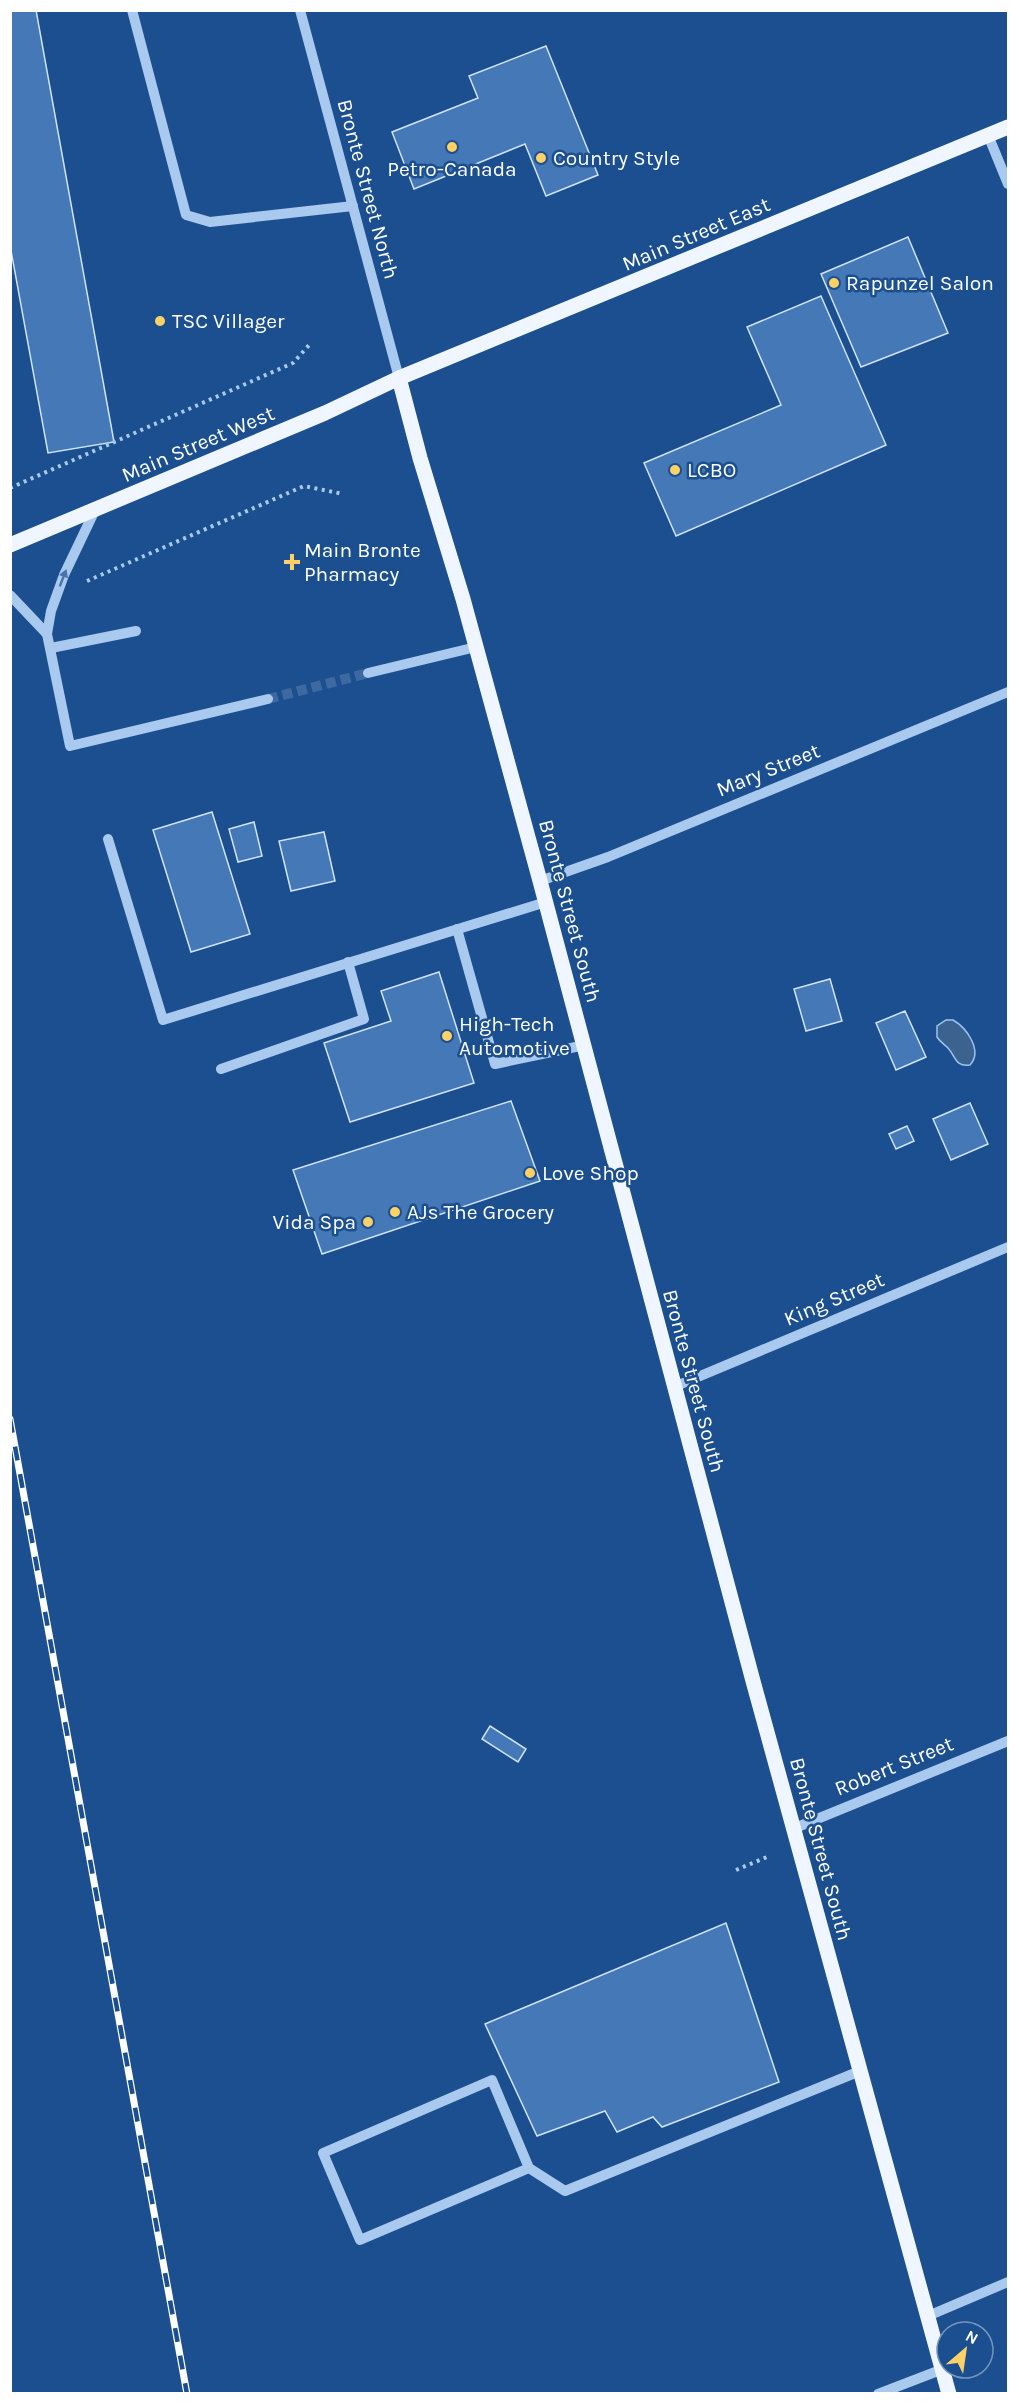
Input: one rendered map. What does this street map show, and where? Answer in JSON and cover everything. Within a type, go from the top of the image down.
[{"type":"main road","name":"Main Street East","points":[[399,378],[1008,127]]},
{"type":"main road","name":"Main Street West","points":[[10,544],[325,413],[399,378]]},
{"type":"main road","name":"Bronte Street South","points":[[399,378],[540,880],[753,1681],[935,2341]]},
{"type":"street","points":[[132,10],[186,215],[210,222],[352,206]]},
{"type":"street","name":"Bronte Street North","points":[[300,10],[399,378]]},
{"type":"street","points":[[988,135],[1008,184]]},
{"type":"street","points":[[95,510],[57,594],[47,634],[70,746],[268,699]]},
{"type":"street","points":[[10,595],[47,634]]},
{"type":"street","points":[[51,648],[135,631]]},
{"type":"street","points":[[368,673],[476,646]]},
{"type":"street","name":"Mary Street","points":[[540,880],[608,857],[1008,692]]},
{"type":"street","points":[[108,838],[163,1020],[546,902]]},
{"type":"street","points":[[458,929],[495,1064],[585,1045]]},
{"type":"street","points":[[221,1069],[364,1019],[348,962]]},
{"type":"street","name":"King Street","points":[[674,1387],[1008,1247]]},
{"type":"street","name":"Robert Street","points":[[795,1828],[1008,1741]]},
{"type":"street","points":[[529,2168],[360,2240],[323,2153],[492,2080],[529,2168],[565,2192],[860,2071]]},
{"type":"street","points":[[928,2316],[1008,2282]]},
{"type":"street","points":[[878,2394],[935,2372]]},
{"type":"path","points":[[10,488],[293,363],[310,344]]},
{"type":"path","points":[[57,594],[304,486],[343,494]]},
{"type":"path","points":[[736,1870],[767,1857]]},
{"type":"water","points":[[946,1020],[953,1020],[972,1040],[975,1053],[970,1065],[956,1061],[937,1037],[937,1026]]},
{"type":"building","points":[[10,10],[36,10],[114,442],[48,453],[10,245]]},
{"type":"building","points":[[546,46],[598,175],[546,196],[525,144],[414,189],[392,132],[478,98],[469,76]]},
{"type":"building","points":[[908,237],[948,333],[861,367],[821,274]]},
{"type":"building","points":[[821,296],[886,445],[676,536],[644,463],[781,405],[747,327]]},
{"type":"building","points":[[212,812],[250,934],[191,952],[153,830]]},
{"type":"building","points":[[254,822],[262,856],[238,862],[229,829]]},
{"type":"building","points":[[324,832],[335,881],[291,891],[279,841]]},
{"type":"building","points":[[439,972],[474,1083],[350,1122],[324,1043],[391,1021],[381,991]]},
{"type":"building","points":[[830,979],[842,1021],[806,1031],[794,989]]},
{"type":"building","points":[[905,1011],[926,1057],[896,1070],[876,1023]]},
{"type":"building","points":[[511,1101],[540,1181],[322,1254],[293,1170]]},
{"type":"building","points":[[970,1103],[988,1144],[951,1160],[933,1119]]},
{"type":"building","points":[[907,1126],[914,1141],[896,1149],[889,1134]]},
{"type":"building","points":[[490,1726],[526,1749],[518,1762],[482,1739]]},
{"type":"building","points":[[726,1923],[779,2082],[662,2127],[653,2117],[617,2132],[605,2111],[537,2136],[485,2024]]},
{"type":"tunnel","points":[[268,699],[368,673]]},
{"type":"railway","points":[[10,1419],[187,2394]]},
{"type":"place","name":"Petro-Canada","points":[[452,147]]},
{"type":"place","name":"Country Style","points":[[541,158]]},
{"type":"place","name":"Rapunzel Salon","points":[[834,283]]},
{"type":"place","name":"TSC Villager","points":[[160,321]]},
{"type":"place","name":"LCBO","points":[[675,470]]},
{"type":"place","name":"Main Bronte Pharmacy","points":[[292,562]]},
{"type":"place","name":"High-Tech Automotive","points":[[447,1036]]},
{"type":"place","name":"Love Shop","points":[[530,1173]]},
{"type":"place","name":"AJs The Grocery","points":[[395,1212]]},
{"type":"place","name":"Vida Spa","points":[[368,1222]]}]
